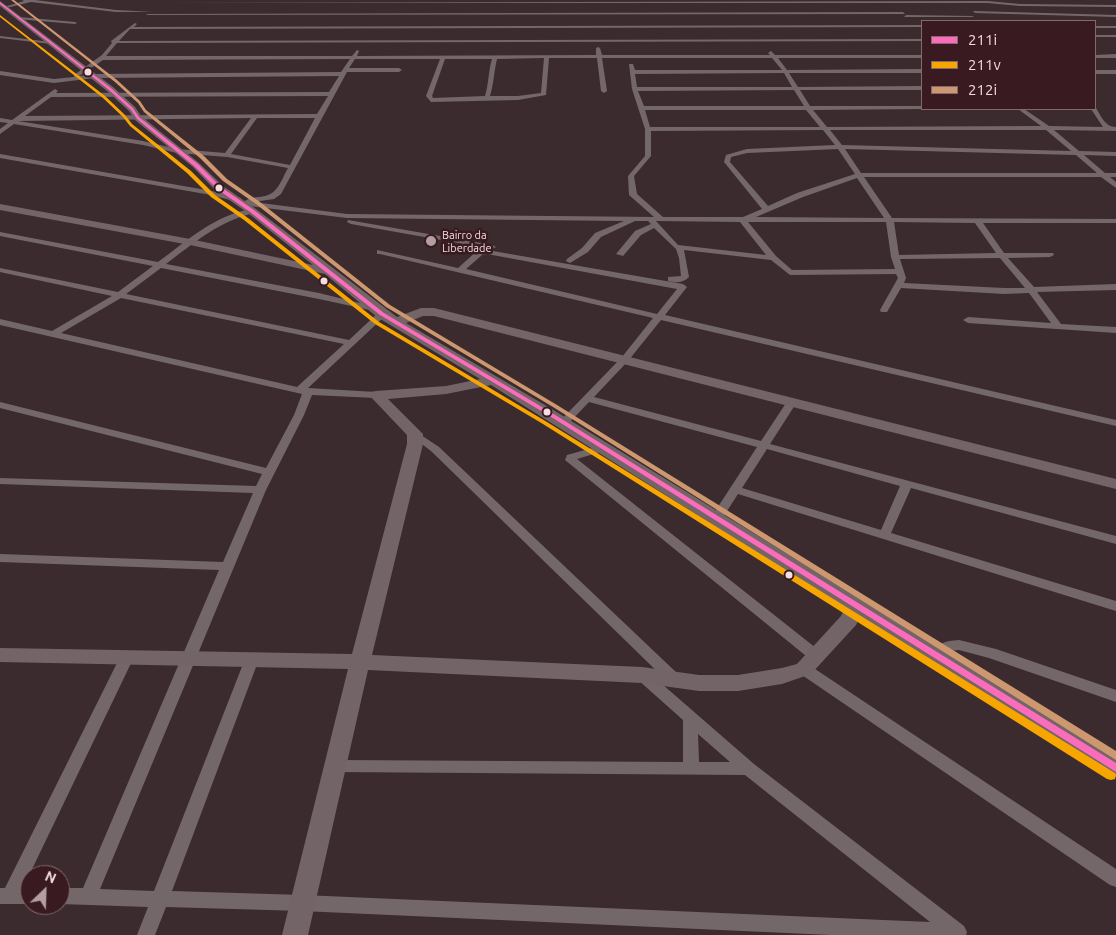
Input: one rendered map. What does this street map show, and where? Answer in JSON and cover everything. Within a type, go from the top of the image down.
[{"type":"main road","points":[[51,43],[95,76]]},
{"type":"main road","points":[[376,395],[415,434]]},
{"type":"street","points":[[24,0],[116,11],[195,15],[904,14],[1010,19]]},
{"type":"street","points":[[3,5],[33,0]]},
{"type":"street","points":[[152,34],[230,0]]},
{"type":"street","points":[[109,50],[113,42],[167,1],[223,3],[387,1],[930,1],[988,2],[1020,5],[1116,5]]},
{"type":"street","points":[[239,202],[275,194],[321,116],[331,94],[387,1]]},
{"type":"street","points":[[590,1],[596,27],[604,92]]},
{"type":"street","points":[[740,1],[773,56],[786,72],[808,108],[840,147],[890,221],[895,258],[902,281],[884,310]]},
{"type":"street","points":[[888,1],[921,27]]},
{"type":"street","points":[[973,17],[988,2]]},
{"type":"street","points":[[3,5],[51,43]]},
{"type":"street","points":[[1108,15],[1116,20]]},
{"type":"street","points":[[973,17],[1116,16]]},
{"type":"street","points":[[19,18],[74,22]]},
{"type":"street","points":[[364,42],[379,41],[414,27]]},
{"type":"street","points":[[130,28],[921,27]]},
{"type":"street","points":[[1096,28],[1116,27]]},
{"type":"street","points":[[1096,28],[1113,36]]},
{"type":"street","points":[[1096,36],[1113,36]]},
{"type":"street","points":[[0,37],[51,43]]},
{"type":"street","points":[[0,132],[68,80],[86,70],[109,50],[145,37]]},
{"type":"street","points":[[0,45],[19,40]]},
{"type":"street","points":[[113,42],[921,40]]},
{"type":"street","points":[[1096,50],[1116,50]]},
{"type":"street","points":[[487,98],[492,81],[491,72],[495,56]]},
{"type":"street","points":[[443,57],[429,96],[431,100],[518,98],[544,94],[547,56]]},
{"type":"street","points":[[347,216],[345,221],[678,280],[685,277],[683,258],[678,248],[633,194],[632,173],[648,156],[648,129],[635,89],[633,72],[628,56]]},
{"type":"street","points":[[99,58],[921,56]]},
{"type":"street","points":[[1096,57],[1116,56]]},
{"type":"street","points":[[0,73],[54,81],[95,76],[399,70]]},
{"type":"street","points":[[633,72],[921,72]]},
{"type":"street","points":[[1096,72],[1116,72]]},
{"type":"street","points":[[95,76],[132,109],[138,118],[219,188],[252,211],[380,312],[562,422],[1116,768]]},
{"type":"street","points":[[635,89],[921,88]]},
{"type":"street","points":[[50,95],[331,94]]},
{"type":"street","points":[[641,108],[921,108]]},
{"type":"street","points":[[1022,110],[1048,128],[1116,186]]},
{"type":"street","points":[[1095,110],[1102,123],[1113,129]]},
{"type":"street","points":[[20,118],[321,116]]},
{"type":"street","points":[[227,156],[255,117]]},
{"type":"street","points":[[0,120],[143,143],[177,151],[227,156],[292,167]]},
{"type":"street","points":[[648,129],[1113,129]]},
{"type":"street","points":[[767,210],[732,169],[727,162],[728,156],[747,152],[840,147],[1116,154]]},
{"type":"street","points":[[0,156],[212,193],[239,202],[347,216],[632,220],[656,222],[744,220],[1116,221]]},
{"type":"street","points":[[744,220],[800,194],[859,175],[1116,174]]},
{"type":"street","points":[[0,206],[190,242],[319,269],[329,273]]},
{"type":"street","points":[[54,334],[119,295],[162,265],[190,242],[234,215],[252,211]]},
{"type":"street","points":[[570,261],[585,250],[598,236],[632,220]]},
{"type":"street","points":[[744,220],[773,258],[787,272],[794,274],[899,271]]},
{"type":"street","points":[[978,221],[1002,257],[1032,291],[1059,327]]},
{"type":"street","points":[[620,254],[638,233],[656,222]]},
{"type":"street","points":[[0,234],[319,296],[380,312]]},
{"type":"street","points":[[678,248],[733,252],[773,258]]},
{"type":"street","points":[[380,252],[1116,423]]},
{"type":"street","points":[[460,270],[480,253],[488,252],[683,287],[625,359],[562,422]]},
{"type":"street","points":[[895,258],[1050,255]]},
{"type":"street","points":[[0,270],[352,343]]},
{"type":"street","points":[[898,285],[1032,291],[1116,288]]},
{"type":"street","points":[[88,897],[260,490],[299,415],[304,392],[380,312]]},
{"type":"street","points":[[397,322],[421,312],[434,312],[1116,484]]},
{"type":"street","points":[[968,320],[1116,330]]},
{"type":"street","points":[[0,322],[304,392],[376,395],[446,390],[494,380]]},
{"type":"street","points":[[588,398],[1116,540]]},
{"type":"street","points":[[716,519],[792,402]]},
{"type":"street","points":[[0,405],[270,473]]},
{"type":"street","points":[[295,935],[360,662],[415,444],[415,434]]},
{"type":"street","points":[[415,434],[435,449],[674,679]]},
{"type":"street","points":[[602,448],[571,457],[571,460],[810,662],[1116,879]]},
{"type":"street","points":[[0,481],[260,490]]},
{"type":"street","points":[[884,536],[907,484]]},
{"type":"street","points":[[736,490],[1116,606]]},
{"type":"street","points":[[0,558],[227,566]]},
{"type":"street","points":[[1,657],[189,657],[360,662],[642,676],[699,683],[738,683],[782,676],[810,662],[849,620],[856,606]]},
{"type":"street","points":[[936,656],[946,646],[959,645],[991,653],[1116,696]]},
{"type":"street","points":[[20,896],[5,896],[127,657]]},
{"type":"street","points":[[146,935],[252,659]]},
{"type":"street","points":[[642,676],[748,769],[960,934]]},
{"type":"street","points":[[690,718],[691,769]]},
{"type":"street","points":[[336,766],[748,769]]},
{"type":"street","points":[[70,896],[302,903],[960,934]]},
{"type":"transit line","name":"212i","points":[[12,0],[116,81],[139,102],[145,111],[202,157],[225,180],[258,203],[388,306],[555,406],[1116,756]]},
{"type":"transit line","name":"211i","points":[[0,3],[110,89],[132,109],[138,118],[196,165],[219,188],[252,211],[382,314],[550,414],[1116,768]]},
{"type":"transit line","name":"211v","points":[[0,16],[104,97],[131,125],[189,172],[213,196],[246,219],[377,323],[545,423],[1111,776]]},
{"type":"place","name":"Bairro da Liberdade","points":[[431,241]]}]
